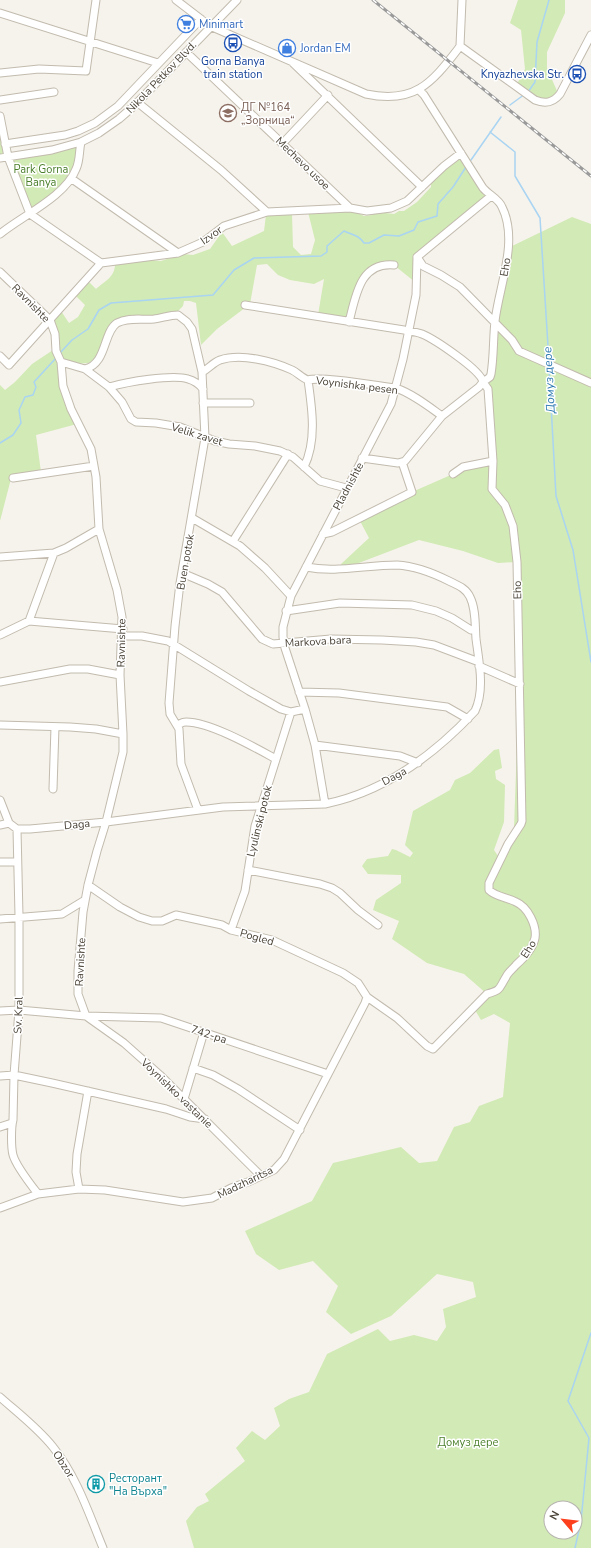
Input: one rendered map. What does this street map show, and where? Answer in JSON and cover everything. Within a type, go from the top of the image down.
[{"type":"street","points":[[0,73],[39,69],[86,72],[96,0]]},
{"type":"street","points":[[176,0],[210,26],[366,94],[380,97],[396,97],[419,90],[426,86],[443,68],[460,46],[462,0]]},
{"type":"street","name":"Nikola Petkov Blvd.","points":[[0,158],[52,150],[82,142],[109,126],[137,102],[237,0]]},
{"type":"street","points":[[0,13],[158,63]]},
{"type":"street","name":"Nikola Petkov Blvd.","points":[[5,144],[65,135],[95,123],[118,106],[201,19]]},
{"type":"street","points":[[460,46],[535,100],[546,103],[557,99],[566,86],[591,35]]},
{"type":"street","name":"Mechevo usoe","points":[[186,52],[350,208]]},
{"type":"street","points":[[288,59],[422,187]]},
{"type":"street","name":"Eho","points":[[419,90],[424,95],[483,188],[491,196],[498,200],[502,206],[508,224],[508,248],[495,321],[491,374],[490,377],[483,382],[488,389],[493,461],[492,489],[505,505],[513,526],[517,562],[522,824],[508,844],[489,883],[489,890],[493,894],[517,902],[524,907],[531,917],[536,937],[526,957],[506,977],[502,987],[487,994],[433,1048],[427,1046]]},
{"type":"street","points":[[0,100],[54,92]]},
{"type":"street","points":[[283,143],[328,96]]},
{"type":"street","points":[[137,102],[221,170],[267,212]]},
{"type":"street","points":[[0,116],[8,157],[30,214],[101,263],[9,365],[0,356]]},
{"type":"street","points":[[0,234],[30,214],[72,179],[77,168],[82,142]]},
{"type":"street","name":"Izvor","points":[[101,263],[178,253],[203,242],[224,226],[267,212],[350,208],[367,211],[391,208],[407,201],[444,166],[461,153]]},
{"type":"street","points":[[72,179],[178,253]]},
{"type":"street","points":[[491,196],[417,257],[422,266],[441,275],[460,287],[495,321],[512,340],[519,351],[591,383]]},
{"type":"street","name":"Pladnishte","points":[[326,804],[315,745],[306,709],[299,692],[284,643],[283,632],[286,611],[291,596],[346,488],[389,409],[396,388],[410,331],[416,295],[417,257]]},
{"type":"street","points":[[349,322],[359,285],[366,274],[374,268],[385,264],[394,265]]},
{"type":"street","name":"Ravnishte","points":[[0,272],[50,320],[55,334],[56,351],[61,362],[63,386],[71,409],[91,449],[94,466],[99,529],[117,590],[122,617],[120,675],[123,734],[122,752],[106,822],[88,885],[83,912],[78,971],[78,994],[86,1016]]},
{"type":"street","points":[[245,305],[410,331],[424,335],[475,370],[482,378],[483,382],[479,387],[442,416],[402,462],[362,458]]},
{"type":"street","name":"Buen potok","points":[[85,369],[92,367],[97,362],[115,324],[123,321],[179,316],[187,322],[192,329],[202,372],[205,438],[182,573],[169,703],[170,714],[177,725],[179,735],[181,764],[198,810]]},
{"type":"street","name":"Voynishka pesen","points":[[202,372],[215,362],[221,360],[249,359],[264,361],[294,371],[308,380],[330,380],[396,388],[410,394],[442,416]]},
{"type":"street","name":"Velik zavet","points":[[61,362],[85,369],[109,387],[122,402],[131,419],[136,422],[180,427],[205,438],[223,443],[261,447],[288,454],[320,481],[346,488]]},
{"type":"street","points":[[109,387],[122,383],[177,377],[189,379],[197,383],[203,390]]},
{"type":"street","points":[[304,467],[309,458],[312,435],[308,380]]},
{"type":"street","points":[[203,403],[250,402]]},
{"type":"street","points":[[233,541],[288,454]]},
{"type":"street","points":[[453,474],[463,467],[493,461]]},
{"type":"street","points":[[323,534],[332,532],[412,492],[402,462]]},
{"type":"street","points":[[13,478],[94,466]]},
{"type":"street","points":[[192,518],[233,541],[265,568],[291,596]]},
{"type":"street","points":[[0,557],[54,553],[66,548],[99,529]]},
{"type":"street","points":[[29,621],[54,553]]},
{"type":"street","name":"Daga","points":[[8,823],[17,828],[30,829],[106,822],[224,807],[326,804],[378,785],[418,763],[468,719],[475,711],[478,704],[480,692],[479,664],[473,606],[468,593],[462,587],[441,576],[414,568],[396,565],[339,569],[306,567]]},
{"type":"street","name":"Markova bara","points":[[182,573],[208,584],[222,592],[262,639],[273,644],[331,639],[422,642],[434,645],[479,664],[520,684]]},
{"type":"street","points":[[286,611],[340,603],[412,605],[436,611],[452,618],[471,630],[475,630]]},
{"type":"street","points":[[0,635],[29,621],[122,632],[156,638],[174,644],[249,691],[291,712],[306,709]]},
{"type":"street","points":[[0,682],[70,669],[88,669],[120,675]]},
{"type":"street","points":[[299,692],[339,693],[447,707],[468,719]]},
{"type":"street","name":"Lyulinski potok","points":[[231,930],[243,898],[255,826],[291,712]]},
{"type":"street","points":[[177,725],[186,722],[205,726],[230,735],[276,759]]},
{"type":"street","points":[[0,725],[96,729],[123,734]]},
{"type":"street","points":[[53,789],[55,727]]},
{"type":"street","points":[[315,745],[400,756],[418,763]]},
{"type":"street","points":[[0,800],[8,823],[0,825]]},
{"type":"street","name":"Sv. Kral","points":[[17,828],[19,1010],[14,1075],[12,1123],[13,1154],[30,1184],[38,1194]]},
{"type":"street","points":[[0,862],[17,862]]},
{"type":"street","points":[[248,870],[320,884],[332,888],[378,925]]},
{"type":"street","name":"Pogled","points":[[88,885],[120,907],[139,917],[162,922],[176,916],[222,925],[231,930],[272,940],[343,973],[358,983],[367,997],[397,1018],[427,1046]]},
{"type":"street","points":[[0,919],[19,916],[62,914],[86,900]]},
{"type":"street","name":"Madzharitsa","points":[[0,1208],[38,1194],[79,1189],[105,1190],[183,1202],[212,1198],[231,1188],[274,1170],[284,1159],[300,1130],[367,997]]},
{"type":"street","name":"742-ра","points":[[0,1011],[19,1010],[86,1016],[161,1018],[328,1074]]},
{"type":"street","name":"Voynishko vastanie","points":[[86,1016],[124,1043],[160,1075],[261,1176]]},
{"type":"street","points":[[184,1099],[204,1032]]},
{"type":"street","points":[[193,1068],[213,1074],[300,1130]]},
{"type":"street","points":[[0,1076],[14,1075],[166,1109],[190,1117],[205,1119]]},
{"type":"street","points":[[79,1189],[76,1172],[77,1154],[88,1091]]},
{"type":"street","points":[[0,1127],[12,1123]]},
{"type":"street","name":"Obzor","points":[[0,1397],[44,1436],[65,1463],[73,1477],[103,1548]]},
{"type":"green space","points":[[518,0],[565,0],[565,13],[547,52],[547,68],[557,91],[547,99],[537,98],[517,84],[525,69],[521,30],[510,23]]},
{"type":"green space","name":"Park Gorna Banya","points":[[0,116],[8,157],[0,158]]},
{"type":"green space","name":"Park Gorna Banya","points":[[81,142],[72,179],[30,214],[8,157]]},
{"type":"green space","points":[[460,154],[488,196],[416,256],[415,282],[390,262],[373,266],[351,304],[345,319],[318,315],[324,279],[314,284],[290,280],[278,275],[267,264],[257,265],[250,304],[217,329],[201,345],[196,303],[184,301],[183,306],[178,311],[112,324],[94,360],[88,363],[58,365],[64,401],[77,424],[36,435],[41,472],[12,475],[0,521],[0,385],[5,390],[32,364],[53,350],[53,320],[61,311],[69,323],[78,317],[85,305],[75,295],[88,281],[96,289],[111,276],[115,268],[115,264],[149,260],[161,261],[183,254],[193,255],[210,249],[222,232],[232,246],[264,231],[266,215],[292,214],[293,247],[301,255],[311,254],[315,240],[308,212],[352,210],[364,216],[372,215],[377,212],[394,214],[399,211],[404,211],[417,202],[431,187],[431,180]]},
{"type":"green space","name":"Домуз дере","points":[[572,217],[591,224],[591,1548],[194,1548],[186,1521],[197,1507],[209,1501],[205,1494],[245,1461],[236,1448],[252,1431],[265,1440],[280,1426],[274,1408],[289,1399],[309,1392],[327,1354],[378,1329],[390,1341],[414,1335],[437,1341],[446,1327],[443,1309],[476,1297],[473,1282],[437,1274],[391,1316],[351,1334],[326,1312],[338,1286],[313,1261],[279,1270],[256,1254],[245,1231],[312,1201],[333,1163],[401,1147],[419,1163],[437,1161],[454,1127],[470,1122],[479,1106],[503,1097],[510,1023],[494,1014],[481,1020],[475,1010],[487,994],[464,974],[427,963],[392,939],[399,921],[373,910],[376,900],[401,883],[401,875],[368,874],[362,866],[367,859],[388,856],[392,849],[410,857],[413,853],[405,845],[413,811],[450,790],[455,780],[470,773],[494,750],[499,749],[502,768],[495,771],[496,779],[505,785],[504,822],[494,850],[498,856],[511,846],[514,829],[517,743],[517,562],[498,563],[463,551],[419,540],[343,569],[341,564],[369,538],[359,519],[412,492],[453,474],[493,461],[488,389],[483,382],[490,377],[508,248]]},
{"type":"waterway","name":"Домуз дере","points":[[528,92],[535,82],[537,42],[549,0]]},
{"type":"waterway","name":"Домуз дере","points":[[510,105],[525,94]]},
{"type":"waterway","points":[[471,160],[501,117]]},
{"type":"waterway","name":"Домуз дере","points":[[490,132],[515,152],[515,176],[540,218],[549,362]]},
{"type":"waterway","points":[[60,353],[72,340],[88,329],[99,310],[111,303],[213,295],[234,270],[254,258],[321,256],[327,252],[327,246],[344,231],[358,237],[364,243],[369,243],[384,235],[399,236],[414,230],[418,222],[437,216],[438,204],[453,187],[466,167]]},
{"type":"waterway","points":[[0,443],[13,435],[21,423],[19,410],[25,397],[33,395],[36,387],[34,382],[56,358]]},
{"type":"waterway","name":"Домуз дере","points":[[549,368],[556,496],[573,550],[591,662]]},
{"type":"waterway","name":"Домуз дере","points":[[575,1548],[581,1521],[589,1438],[568,1401],[591,1333]]},
{"type":"railway","points":[[373,0],[591,176]]},
{"type":"place","name":"Minimart","points":[[186,24]]},
{"type":"place","name":"Gorna Banya train station","points":[[233,43]]},
{"type":"place","name":"Jordan EM","points":[[287,48]]},
{"type":"place","name":"Knyazhevska Str.","points":[[577,74]]},
{"type":"place","name":"ДГ №164 „Зорница“","points":[[228,113]]},
{"type":"place","name":"Ресторант \"На Върха\"","points":[[96,1484]]}]
